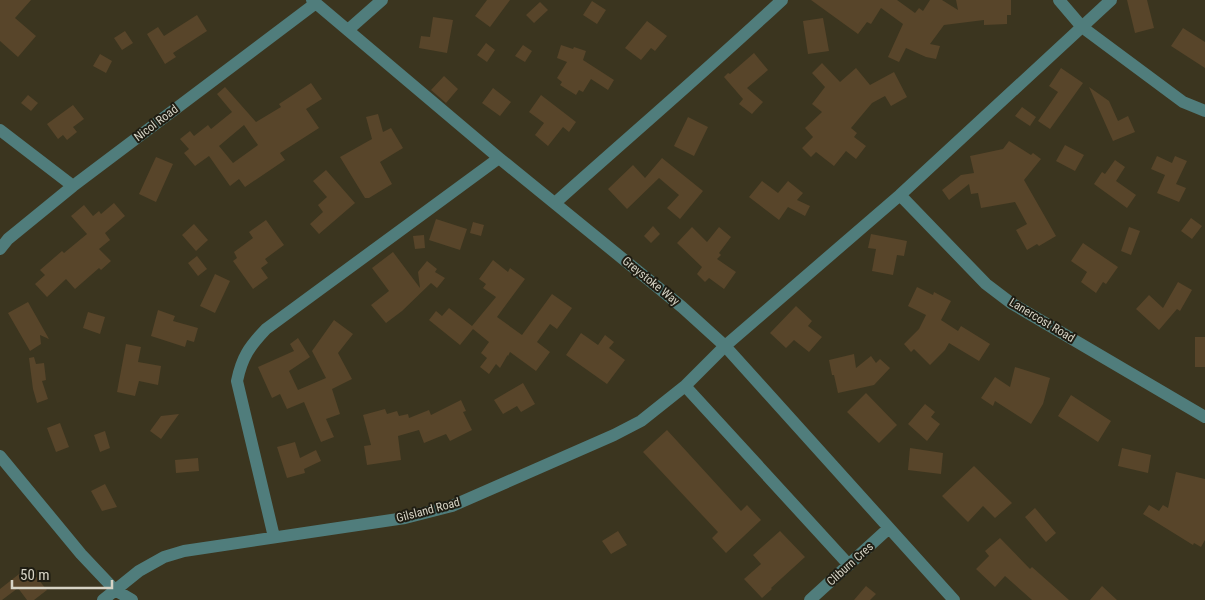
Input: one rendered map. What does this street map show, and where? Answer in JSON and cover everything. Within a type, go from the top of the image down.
[{"type":"street","points":[[348,30],[382,0]]},
{"type":"street","points":[[555,203],[733,46],[782,0]]},
{"type":"street","points":[[1060,0],[1082,28],[1183,102],[1205,111]]},
{"type":"street","name":"Gilsland Road","points":[[103,600],[139,571],[164,557],[184,551],[405,518],[452,506],[614,435],[641,421],[685,386],[725,346],[900,195],[1111,0]]},
{"type":"street","name":"Greystoke Way","points":[[314,2],[499,158],[682,307],[725,346],[954,600]]},
{"type":"street","name":"Nicol Road","points":[[0,249],[8,239],[73,186],[314,2]]},
{"type":"street","points":[[0,130],[73,186]]},
{"type":"street","points":[[274,537],[237,381],[240,366],[251,345],[266,329],[499,158]]},
{"type":"street","name":"Lanercost Road","points":[[900,195],[986,284],[998,293],[1205,417]]},
{"type":"street","points":[[685,386],[849,565]]},
{"type":"street","points":[[0,456],[80,554],[115,590],[132,600]]},
{"type":"street","name":"Cliburn Cres","points":[[810,600],[889,528]]},
{"type":"building","points":[[0,0],[31,0],[15,18],[36,36],[18,57],[0,41]]},
{"type":"building","points":[[487,0],[510,0],[490,27],[475,16]]},
{"type":"building","points":[[811,0],[897,0],[915,13],[919,8],[923,11],[930,0],[942,0],[958,10],[956,0],[1011,0],[1011,15],[1007,15],[1007,24],[984,25],[984,20],[944,25],[930,44],[940,46],[936,59],[926,57],[906,48],[899,62],[888,57],[903,24],[881,8],[871,24],[867,22],[858,34]]},
{"type":"building","points":[[1127,0],[1147,0],[1154,28],[1135,33]]},
{"type":"building","points":[[592,1],[606,10],[597,24],[583,15]]},
{"type":"building","points":[[540,2],[548,10],[534,23],[526,15]]},
{"type":"building","points":[[197,15],[207,31],[173,53],[176,57],[165,64],[147,34],[158,27],[164,36]]},
{"type":"building","points":[[433,17],[453,20],[447,53],[419,48],[421,36],[430,37]]},
{"type":"building","points":[[823,18],[829,51],[808,54],[803,21]]},
{"type":"building","points":[[647,21],[667,36],[655,51],[651,48],[641,60],[625,48]]},
{"type":"building","points":[[1183,28],[1205,42],[1205,68],[1171,46]]},
{"type":"building","points":[[125,31],[133,43],[122,50],[114,38]]},
{"type":"building","points":[[486,43],[495,50],[487,62],[477,55]]},
{"type":"building","points":[[523,45],[532,51],[525,62],[515,56]]},
{"type":"building","points":[[561,45],[586,51],[583,60],[614,80],[608,90],[591,79],[583,92],[579,90],[576,95],[560,85],[562,82],[557,78],[567,62],[557,58]]},
{"type":"building","points":[[754,53],[768,70],[747,88],[763,102],[752,114],[739,104],[743,99],[724,77]]},
{"type":"building","points":[[100,54],[112,61],[106,73],[93,66]]},
{"type":"building","points":[[822,63],[840,82],[856,68],[870,85],[894,72],[907,97],[891,106],[885,96],[872,103],[851,128],[857,133],[854,137],[866,146],[856,159],[846,151],[834,166],[816,152],[811,157],[802,148],[813,137],[805,128],[822,112],[812,104],[825,87],[812,73]]},
{"type":"building","points":[[1061,68],[1083,83],[1050,129],[1038,121],[1058,92],[1049,86]]},
{"type":"building","points":[[444,76],[458,89],[446,103],[431,90]]},
{"type":"building","points":[[311,83],[322,99],[306,109],[319,128],[280,153],[285,160],[245,187],[239,179],[230,186],[209,156],[195,166],[184,153],[189,149],[180,139],[190,131],[194,136],[208,125],[211,129],[232,112],[217,94],[225,87],[256,122],[281,107],[279,104]],"holes":[[[244,125],[258,145],[233,163],[219,146]]]},
{"type":"building","points":[[1089,87],[1109,101],[1118,121],[1128,116],[1135,132],[1113,141]]},
{"type":"building","points":[[493,88],[511,102],[500,116],[482,103]]},
{"type":"building","points":[[28,95],[38,103],[31,111],[21,103]]},
{"type":"building","points":[[541,95],[576,122],[569,132],[563,127],[548,146],[535,135],[544,123],[529,112]]},
{"type":"building","points":[[73,105],[84,119],[73,127],[77,132],[67,140],[63,135],[58,139],[47,124]]},
{"type":"building","points":[[1022,107],[1036,117],[1030,126],[1015,116]]},
{"type":"building","points":[[378,114],[383,132],[391,128],[403,148],[380,162],[392,184],[369,198],[365,198],[340,157],[372,139],[366,117]]},
{"type":"building","points":[[688,117],[708,127],[694,156],[674,146]]},
{"type":"building","points":[[1009,141],[1041,159],[1024,180],[1056,236],[1039,246],[1037,244],[1027,250],[1016,230],[1027,224],[1015,202],[981,208],[978,193],[971,194],[969,184],[949,200],[942,190],[961,175],[974,173],[970,156],[1003,149]]},
{"type":"building","points":[[1065,145],[1084,155],[1075,171],[1056,161]]},
{"type":"building","points":[[1157,156],[1172,163],[1175,156],[1187,161],[1176,184],[1186,188],[1179,202],[1157,193],[1165,175],[1151,169]]},
{"type":"building","points":[[156,157],[173,164],[156,202],[139,194]]},
{"type":"building","points":[[662,158],[703,191],[680,219],[667,208],[679,195],[659,178],[627,209],[608,189],[633,165],[645,178]]},
{"type":"building","points":[[1115,160],[1125,167],[1116,181],[1136,195],[1127,208],[1094,184],[1102,172],[1105,174]]},
{"type":"building","points":[[326,170],[355,203],[319,234],[310,224],[323,212],[318,205],[327,197],[313,181]]},
{"type":"building","points":[[762,181],[778,193],[788,181],[803,193],[797,200],[810,206],[805,216],[788,207],[779,220],[749,197]]},
{"type":"building","points":[[114,203],[125,216],[105,233],[110,240],[99,249],[111,261],[101,270],[99,268],[75,289],[66,279],[47,297],[35,284],[45,275],[40,270],[62,251],[64,253],[87,234],[71,216],[84,205],[93,216],[99,211],[101,214]]},
{"type":"building","points":[[1191,218],[1202,226],[1192,239],[1181,231]]},
{"type":"building","points":[[436,219],[467,229],[460,250],[429,240]]},
{"type":"building","points":[[266,220],[284,245],[265,259],[268,263],[261,268],[268,278],[253,289],[233,261],[237,258],[234,252],[253,238],[249,232]]},
{"type":"building","points":[[473,222],[484,225],[481,236],[470,233]]},
{"type":"building","points":[[194,224],[208,240],[196,251],[182,235]]},
{"type":"building","points":[[653,226],[660,234],[651,243],[644,236]]},
{"type":"building","points":[[692,227],[707,242],[719,227],[731,237],[719,253],[721,255],[717,259],[736,272],[724,289],[709,278],[705,282],[697,274],[702,267],[677,243]]},
{"type":"building","points":[[1129,227],[1140,231],[1131,255],[1121,251]]},
{"type":"building","points":[[871,234],[907,241],[904,256],[897,255],[893,275],[872,271],[876,249],[868,248]]},
{"type":"building","points":[[424,235],[425,248],[415,249],[413,236]]},
{"type":"building","points":[[1083,243],[1118,267],[1106,284],[1103,282],[1096,293],[1081,282],[1087,272],[1071,261]]},
{"type":"building","points":[[393,252],[420,288],[418,272],[427,261],[437,269],[435,272],[445,278],[437,288],[431,283],[402,311],[386,323],[371,305],[389,291],[372,268]]},
{"type":"building","points":[[197,256],[207,269],[198,276],[188,263]]},
{"type":"building","points":[[493,260],[508,272],[510,268],[525,279],[497,317],[522,335],[552,294],[572,308],[557,329],[550,324],[537,342],[550,352],[536,371],[510,352],[500,368],[496,364],[489,374],[480,367],[487,358],[481,353],[489,342],[473,329],[460,345],[429,320],[436,311],[442,316],[449,308],[472,326],[496,297],[483,288],[486,284],[479,279]]},
{"type":"building","points":[[215,274],[230,281],[215,313],[200,306]]},
{"type":"building","points":[[1178,282],[1192,290],[1180,311],[1177,309],[1159,330],[1136,309],[1149,295],[1163,308]]},
{"type":"building","points":[[917,287],[933,295],[934,292],[951,301],[941,320],[958,331],[961,326],[990,344],[979,361],[949,343],[945,350],[930,365],[914,349],[911,352],[904,344],[919,329],[926,315],[908,306]]},
{"type":"building","points":[[28,302],[49,339],[40,335],[41,344],[30,351],[8,313]]},
{"type":"building","points":[[796,306],[812,321],[808,326],[822,337],[809,352],[794,340],[786,348],[770,333]]},
{"type":"building","points":[[158,310],[175,316],[173,321],[198,328],[194,342],[187,340],[185,347],[151,336]]},
{"type":"building","points":[[88,312],[105,317],[100,334],[83,328]]},
{"type":"building","points":[[334,320],[353,334],[338,353],[352,379],[332,389],[340,414],[326,419],[334,437],[321,442],[304,402],[287,409],[280,394],[272,398],[258,367],[294,351],[290,344],[298,338],[310,357],[289,371],[298,390],[326,378],[312,351]]},
{"type":"building","points":[[581,333],[598,345],[605,335],[614,342],[609,348],[625,360],[607,384],[566,355]]},
{"type":"building","points":[[1195,337],[1205,337],[1205,367],[1195,367]]},
{"type":"building","points":[[126,344],[141,347],[138,362],[161,366],[158,385],[139,381],[135,396],[117,392]]},
{"type":"building","points":[[854,354],[856,368],[871,356],[876,363],[880,359],[890,368],[874,385],[838,393],[829,360]]},
{"type":"building","points":[[34,357],[36,364],[44,363],[46,380],[42,381],[48,399],[37,403],[29,358]]},
{"type":"building","points":[[1015,367],[1050,378],[1043,404],[1031,424],[995,401],[993,406],[981,398],[995,377],[1010,387]]},
{"type":"building","points":[[523,383],[535,404],[521,412],[517,406],[503,414],[494,400]]},
{"type":"building","points":[[866,393],[897,425],[879,443],[847,412]]},
{"type":"building","points":[[1071,395],[1111,421],[1098,442],[1058,416]]},
{"type":"building","points":[[461,400],[466,411],[463,412],[472,430],[450,441],[446,434],[424,443],[419,430],[398,436],[401,460],[367,465],[364,446],[371,445],[363,415],[385,409],[387,414],[397,411],[399,416],[408,414],[409,418],[429,410],[431,415]]},
{"type":"building","points":[[925,404],[935,412],[931,417],[940,424],[927,441],[908,424]]},
{"type":"building","points":[[179,414],[161,439],[150,431],[161,416]]},
{"type":"building","points":[[60,423],[69,447],[56,452],[47,428]]},
{"type":"building","points":[[667,430],[741,511],[747,505],[761,520],[726,553],[712,538],[718,532],[643,452]]},
{"type":"building","points":[[105,431],[110,448],[100,452],[94,435]]},
{"type":"building","points":[[295,442],[300,458],[316,450],[321,461],[304,469],[305,473],[287,478],[277,447]]},
{"type":"building","points":[[910,448],[943,453],[941,474],[908,470]]},
{"type":"building","points":[[1122,448],[1151,455],[1148,473],[1118,466]]},
{"type":"building","points":[[198,458],[199,471],[176,473],[175,460]]},
{"type":"building","points":[[974,466],[1012,503],[995,518],[983,506],[968,522],[942,496]]},
{"type":"building","points":[[1176,472],[1205,479],[1205,540],[1201,547],[1194,543],[1193,545],[1143,514],[1149,505],[1159,511],[1163,505],[1168,508]]},
{"type":"building","points":[[105,484],[117,507],[102,511],[91,491]]},
{"type":"building","points":[[1035,508],[1056,533],[1046,542],[1025,517]]},
{"type":"building","points":[[618,531],[627,545],[611,554],[602,541]]},
{"type":"building","points":[[780,531],[805,557],[762,598],[744,579],[761,564],[753,555]]},
{"type":"building","points":[[1000,538],[1030,569],[1032,567],[1069,600],[1032,600],[1005,576],[995,587],[976,569],[989,556],[985,551]]},
{"type":"building","points":[[28,567],[47,590],[34,600],[27,600],[18,588],[0,600],[0,589]]},
{"type":"building","points":[[866,586],[876,594],[870,600],[854,600]]},
{"type":"building","points":[[1102,586],[1117,600],[1090,600]]}]
